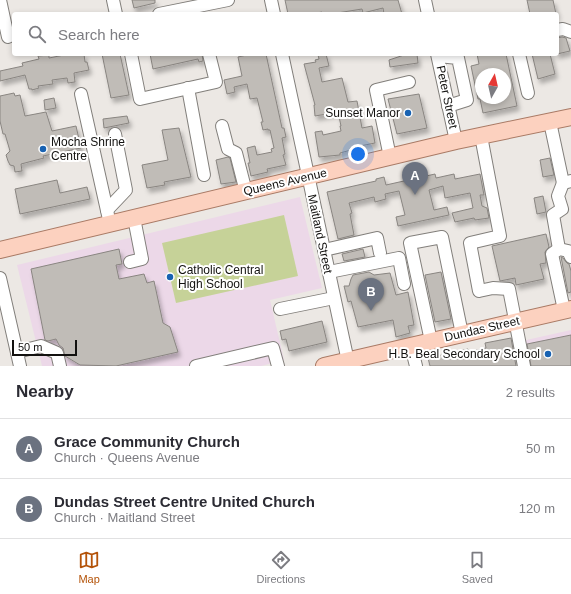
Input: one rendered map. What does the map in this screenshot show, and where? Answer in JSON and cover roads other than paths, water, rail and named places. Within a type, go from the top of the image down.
[{"type":"main road","name":"Queens Avenue","points":[[0,250],[109,217],[134,218],[456,141],[571,117]]},
{"type":"main road","name":"Dundas Street","points":[[324,366],[349,363],[431,341],[567,309]]},
{"type":"street","points":[[0,0],[7,37]]},
{"type":"street","points":[[113,0],[116,12]]},
{"type":"street","points":[[179,12],[199,10],[228,0]]},
{"type":"street","points":[[271,0],[274,12]]},
{"type":"street","points":[[425,0],[428,12]]},
{"type":"street","points":[[559,30],[564,29],[571,32]]},
{"type":"street","points":[[131,56],[140,99],[216,82],[210,56]]},
{"type":"street","name":"Maitland Street","points":[[282,56],[349,363]]},
{"type":"street","name":"Peter Street","points":[[437,56],[456,141]]},
{"type":"street","points":[[444,56],[458,58],[467,100],[448,106]]},
{"type":"street","points":[[519,56],[528,93]]},
{"type":"street","points":[[390,157],[376,90],[409,82]]},
{"type":"street","points":[[188,88],[204,175]]},
{"type":"street","points":[[81,94],[109,217]]},
{"type":"street","points":[[550,122],[567,182],[558,196],[567,208],[554,215],[559,249]]},
{"type":"street","points":[[222,126],[228,149],[236,153],[246,192]]},
{"type":"street","points":[[109,217],[126,190],[115,134]]},
{"type":"street","points":[[481,136],[500,236],[470,243],[479,291],[492,288],[509,290],[531,366]]},
{"type":"street","points":[[130,262],[142,260],[134,218]]},
{"type":"street","points":[[431,341],[410,243],[442,237],[462,334]]},
{"type":"street","points":[[324,250],[377,238],[380,253]]},
{"type":"street","points":[[567,309],[552,254],[559,249],[568,251],[571,257]]},
{"type":"street","points":[[329,272],[399,258],[404,284]]},
{"type":"street","points":[[0,278],[3,301],[20,366]]},
{"type":"street","points":[[280,309],[334,298]]},
{"type":"street","points":[[518,321],[524,366]]},
{"type":"street","points":[[16,352],[41,346],[57,353],[60,366]]},
{"type":"street","points":[[411,346],[416,366]]},
{"type":"street","points":[[196,366],[272,348],[278,366]]},
{"type":"place","name":"Sunset Manor","points":[[408,113]]},
{"type":"place","name":"Mocha Shrine Centre","points":[[43,149]]},
{"type":"place","name":"Grace Community Church","points":[[415,195]]},
{"type":"place","name":"Catholic Central High School","points":[[170,277]]},
{"type":"place","name":"Dundas Street Centre United Church","points":[[371,311]]},
{"type":"place","name":"H.B. Beal Secondary School","points":[[548,354]]}]
